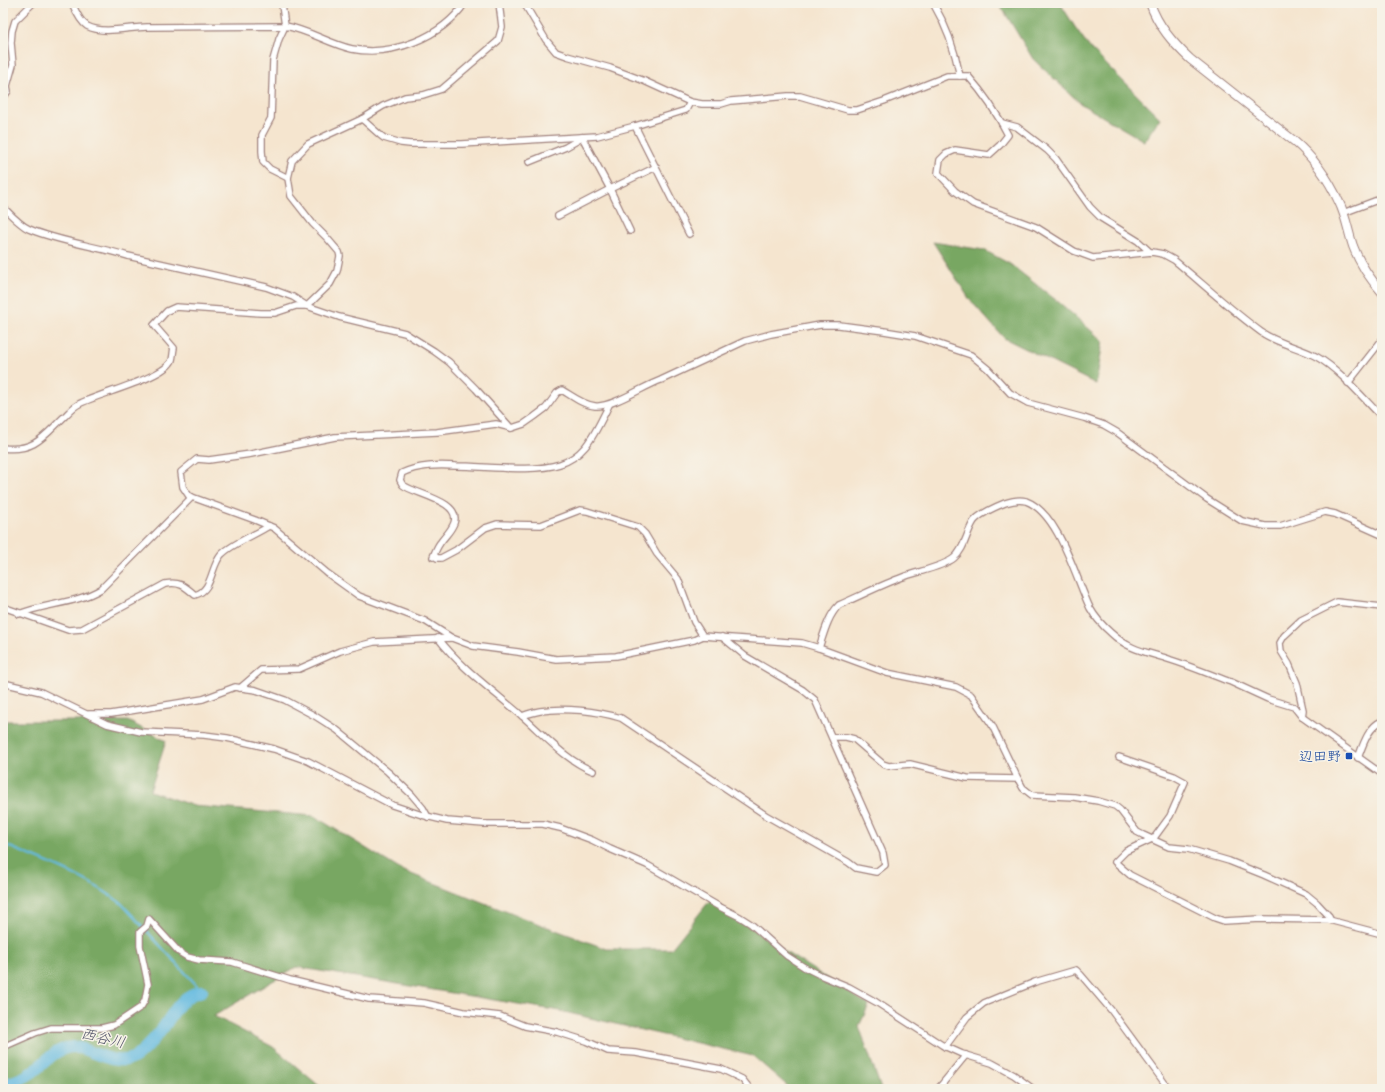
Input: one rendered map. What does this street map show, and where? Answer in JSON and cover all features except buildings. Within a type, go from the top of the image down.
[{"type":"street","points":[[7,86],[13,65],[11,43],[15,21],[33,3]]},
{"type":"street","points":[[72,3],[74,9],[85,25],[97,30],[145,27],[216,28],[285,26],[296,28],[351,49],[371,51],[398,48],[420,40],[434,32],[456,14],[465,3]]},
{"type":"street","points":[[280,3],[282,6],[285,26],[279,39],[273,60],[271,118],[262,135],[262,151],[263,162],[270,169],[288,178]]},
{"type":"street","points":[[3,448],[24,449],[35,444],[77,405],[160,372],[172,361],[174,348],[154,325],[167,311],[176,307],[184,307],[261,313],[275,312],[296,306],[307,306],[330,284],[337,271],[340,254],[327,238],[312,224],[291,196],[288,178],[292,161],[308,144],[362,119],[382,106],[405,97],[423,95],[442,89],[498,40],[502,26],[499,3]]},
{"type":"street","points":[[524,3],[546,40],[556,52],[610,68],[690,102],[702,104],[721,104],[788,96],[800,96],[848,110],[857,110],[947,76],[968,76],[984,94],[1008,135],[989,156],[955,150],[946,154],[940,160],[938,173],[955,191],[973,204],[1036,227],[1074,251],[1093,258],[1150,252],[1163,254],[1174,260],[1234,312],[1263,333],[1278,341],[1318,357],[1337,372],[1382,417]]},
{"type":"street","points":[[933,3],[938,11],[956,56],[960,76]]},
{"type":"street","points":[[1150,3],[1162,28],[1190,59],[1305,151],[1318,165],[1329,182],[1343,213],[1353,246],[1360,261],[1382,292]]},
{"type":"street","points":[[3,74],[8,91],[3,98]]},
{"type":"street","points":[[362,119],[384,138],[410,144],[462,144],[597,136],[686,110],[690,102]]},
{"type":"street","points":[[1002,123],[1017,127],[1047,150],[1056,159],[1090,207],[1101,218],[1138,241],[1150,252]]},
{"type":"street","points":[[635,126],[689,234]]},
{"type":"street","points":[[529,162],[566,147],[582,137]]},
{"type":"street","points":[[582,137],[610,189],[630,231]]},
{"type":"street","points":[[558,216],[656,167]]},
{"type":"street","points":[[1343,213],[1381,200]]},
{"type":"street","points":[[3,207],[25,226],[40,232],[128,256],[266,287],[293,297],[307,306],[339,317],[406,333],[449,362],[512,428]]},
{"type":"street","points":[[1330,920],[1329,916],[1317,903],[1306,894],[1229,861],[1188,849],[1169,847],[1137,832],[1120,810],[1115,806],[1098,801],[1074,797],[1032,795],[1023,788],[992,725],[971,695],[956,688],[887,673],[802,643],[703,636],[694,640],[616,656],[556,659],[473,646],[452,638],[425,622],[359,596],[327,573],[274,528],[189,496],[183,487],[181,472],[197,459],[209,460],[251,454],[335,437],[437,432],[496,424],[512,428],[524,424],[546,408],[557,393],[562,390],[583,403],[596,407],[609,405],[650,384],[662,380],[745,340],[820,326],[839,325],[884,330],[915,336],[971,355],[988,369],[1010,393],[1028,402],[1104,425],[1118,433],[1242,521],[1264,526],[1280,526],[1325,512],[1335,514],[1382,535]]},
{"type":"street","points":[[1348,383],[1382,340]]},
{"type":"street","points":[[609,405],[584,447],[574,457],[561,464],[521,468],[437,465],[412,469],[402,473],[400,480],[404,486],[447,505],[454,514],[455,522],[448,534],[440,543],[433,557],[435,556],[437,558],[441,558],[456,550],[476,533],[485,528],[497,524],[524,526],[541,525],[580,510],[638,527],[645,534],[657,554],[678,579],[694,622],[703,636]]},
{"type":"street","points":[[19,614],[29,610],[80,599],[101,589],[192,497]]},
{"type":"street","points":[[819,648],[827,624],[834,610],[839,605],[903,576],[947,562],[954,558],[961,548],[974,522],[983,514],[1004,503],[1020,500],[1026,501],[1044,514],[1058,534],[1090,608],[1111,634],[1129,647],[1136,650],[1171,660],[1231,682],[1268,699],[1294,707],[1302,717],[1382,774]]},
{"type":"street","points":[[3,607],[19,614],[68,630],[82,629],[165,584],[180,583],[195,595],[200,593],[208,585],[216,563],[221,555],[232,546],[269,526]]},
{"type":"street","points":[[1302,717],[1303,710],[1297,683],[1289,664],[1281,651],[1280,643],[1284,636],[1301,620],[1337,602],[1382,607]]},
{"type":"street","points":[[522,716],[540,711],[572,710],[606,714],[621,718],[767,816],[856,868],[876,872],[885,865],[883,853],[815,700],[803,690],[745,656],[721,637]]},
{"type":"street","points":[[438,638],[447,650],[480,681],[564,753],[585,768],[593,771]]},
{"type":"street","points":[[240,688],[261,670],[300,669],[340,651],[374,642],[452,638]]},
{"type":"street","points":[[3,684],[41,692],[107,724],[141,732],[204,735],[227,738],[274,749],[308,761],[392,805],[428,816],[447,820],[484,824],[543,824],[560,828],[592,840],[648,865],[718,906],[740,917],[751,924],[787,956],[804,967],[820,976],[849,986],[945,1047],[998,1066],[1014,1075],[1033,1089]]},
{"type":"street","points":[[86,714],[111,714],[203,699],[235,687],[256,690],[285,700],[337,730],[388,772],[412,795],[428,816]]},
{"type":"street","points":[[1358,758],[1364,742],[1376,723],[1382,721]]},
{"type":"street","points":[[832,737],[846,737],[854,739],[883,764],[889,766],[910,764],[967,778],[1018,779]]},
{"type":"street","points":[[1119,757],[1174,776],[1184,782],[1177,804],[1154,838],[1126,851],[1115,862],[1130,875],[1215,918],[1224,921],[1261,919],[1330,920],[1382,934]]},
{"type":"street","points":[[3,1047],[35,1033],[51,1028],[102,1028],[114,1025],[141,1007],[145,1000],[148,984],[140,946],[140,932],[146,926],[149,919],[179,952],[187,957],[199,960],[232,962],[290,980],[369,998],[424,1003],[464,1012],[500,1016],[525,1026],[557,1032],[586,1041],[608,1051],[636,1053],[721,1069],[742,1079],[750,1089]]},
{"type":"street","points":[[945,1047],[967,1017],[984,1003],[1035,982],[1076,970],[1110,1010],[1169,1089]]},
{"type":"street","points":[[938,1089],[966,1055]]},
{"type":"green space","points":[[999,3],[1060,3],[1090,48],[1160,118],[1144,141],[1081,104],[1033,59]]},
{"type":"green space","points":[[933,242],[984,250],[1010,264],[1061,304],[1103,341],[1096,384],[1004,338],[970,300]]},
{"type":"green space","points":[[3,721],[128,721],[166,741],[150,791],[194,806],[314,816],[401,870],[607,949],[671,949],[711,899],[784,951],[869,1005],[859,1026],[881,1089],[791,1089],[753,1056],[560,1011],[296,967],[214,1016],[273,1047],[323,1089],[3,1089]]},
{"type":"waterway","points":[[3,844],[49,863],[93,884],[121,903],[202,991]]},
{"type":"waterway","name":"西谷川","points":[[3,1085],[28,1075],[51,1056],[68,1048],[74,1047],[112,1059],[126,1060],[132,1058],[145,1049],[163,1028],[183,1000],[202,991]]},
{"type":"place","name":"辺田野","points":[[1349,756]]}]
